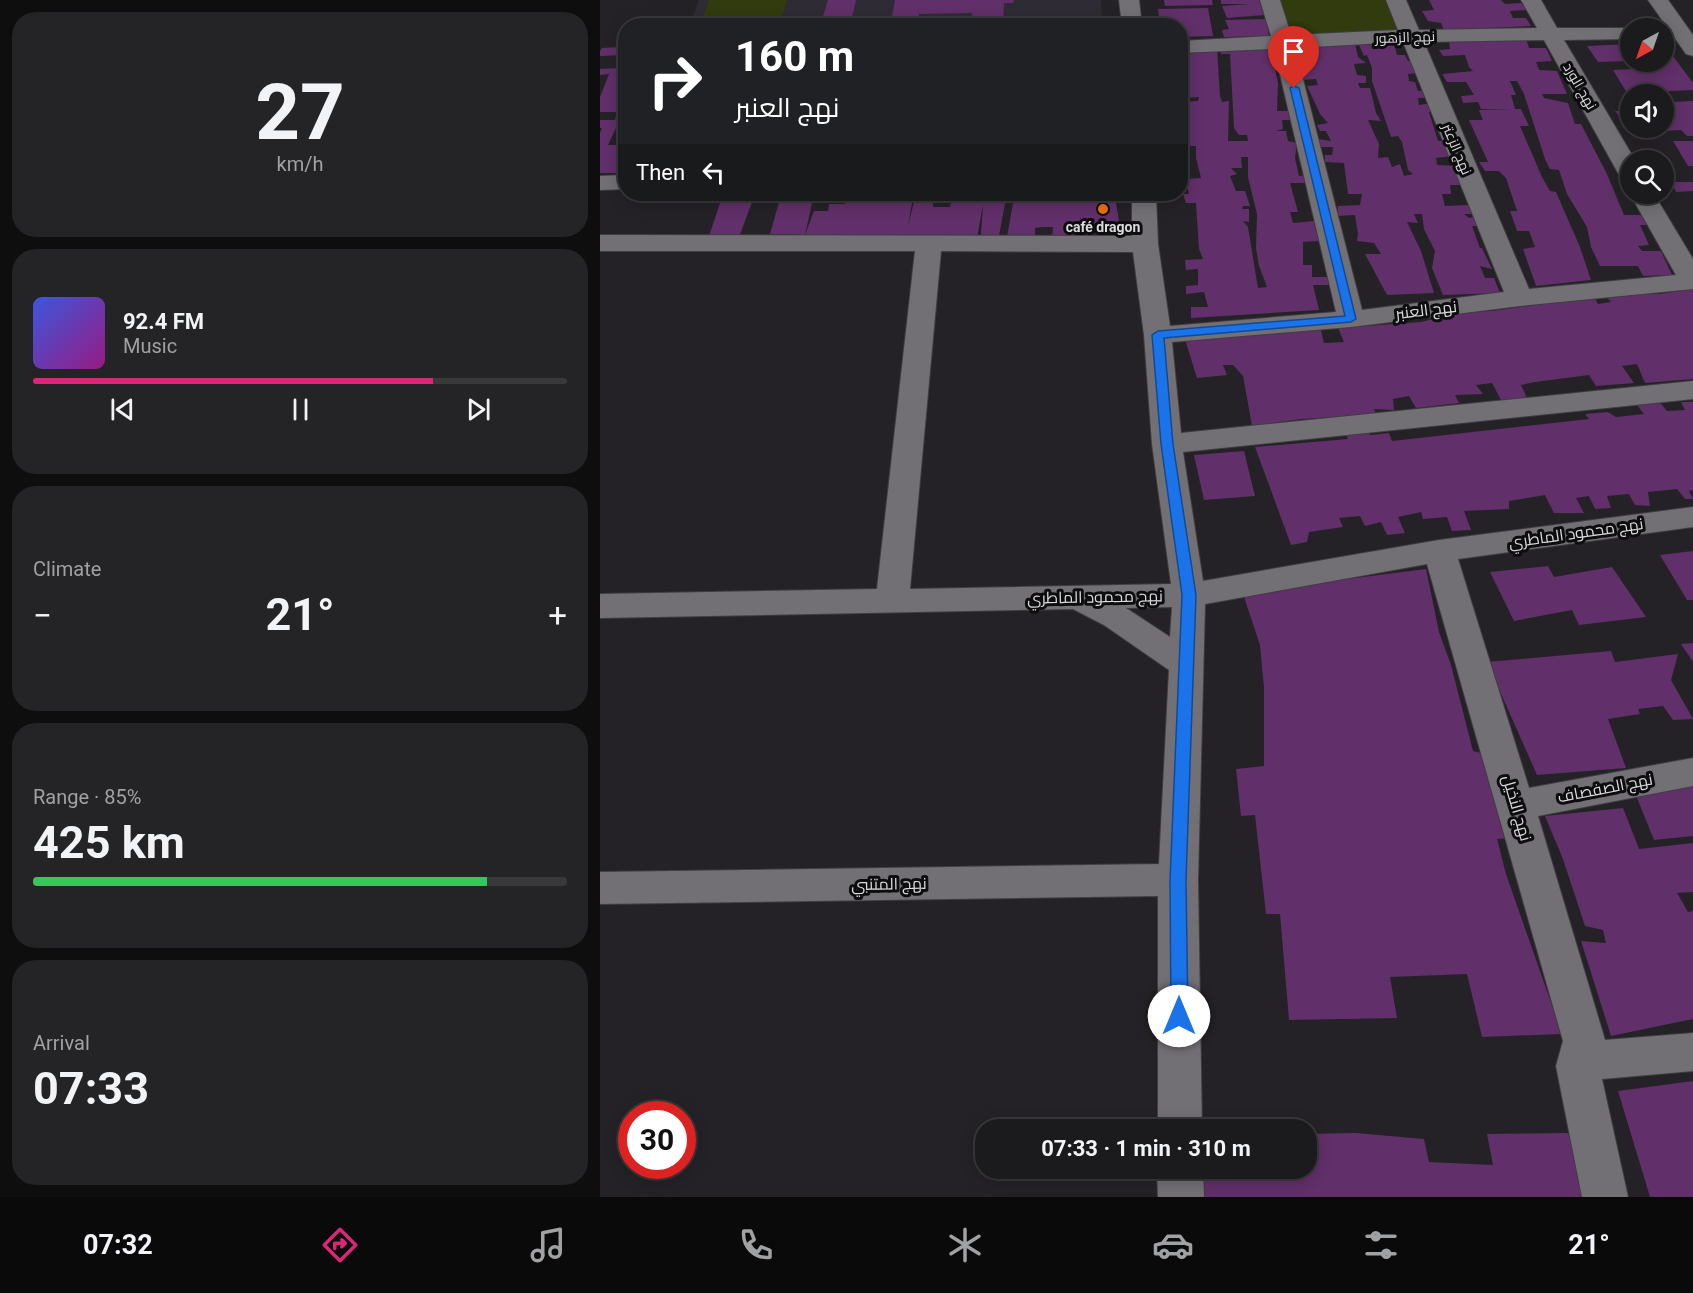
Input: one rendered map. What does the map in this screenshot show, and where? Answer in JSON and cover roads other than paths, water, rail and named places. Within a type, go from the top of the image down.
[{"type":"street","points":[[1129,0],[1131,18]]},
{"type":"street","points":[[1270,0],[1283,42],[1351,319]]},
{"type":"street","name":"نهج الزعتر","points":[[1396,0],[1409,36],[1520,298]]},
{"type":"street","name":"نهج الورد","points":[[1531,0],[1620,156]]},
{"type":"street","points":[[1658,0],[1666,18]]},
{"type":"street","name":"نهج الزهور","points":[[1188,47],[1409,36],[1620,33]]},
{"type":"street","points":[[1674,34],[1693,50]]},
{"type":"street","points":[[600,183],[618,182]]},
{"type":"street","points":[[1144,201],[1144,244],[1158,335],[1167,444],[1189,595],[1178,880],[1180,1119]]},
{"type":"street","points":[[1648,204],[1693,281]]},
{"type":"street","points":[[600,243],[1144,244]]},
{"type":"street","points":[[892,601],[929,243]]},
{"type":"street","name":"نهج العنبر","points":[[1158,335],[1351,319],[1520,298],[1693,281]]},
{"type":"street","points":[[1167,444],[1693,390]]},
{"type":"street","name":"نهج محمود الماطري","points":[[600,606],[1189,595],[1439,551],[1693,517]]},
{"type":"street","name":"نهج النخيل","points":[[1439,551],[1584,1041],[1578,1066]]},
{"type":"street","points":[[1079,597],[1116,617],[1186,665]]},
{"type":"street","name":"نهج الصفصاف","points":[[1516,805],[1693,772]]},
{"type":"street","name":"نهج المتنبي","points":[[600,888],[1178,880]]},
{"type":"street","points":[[1605,1197],[1578,1066],[1596,1060],[1693,1052]]},
{"type":"street","points":[[1180,1179],[1181,1197]]},
{"type":"place","name":"café dragon","points":[[1103,209]]}]
